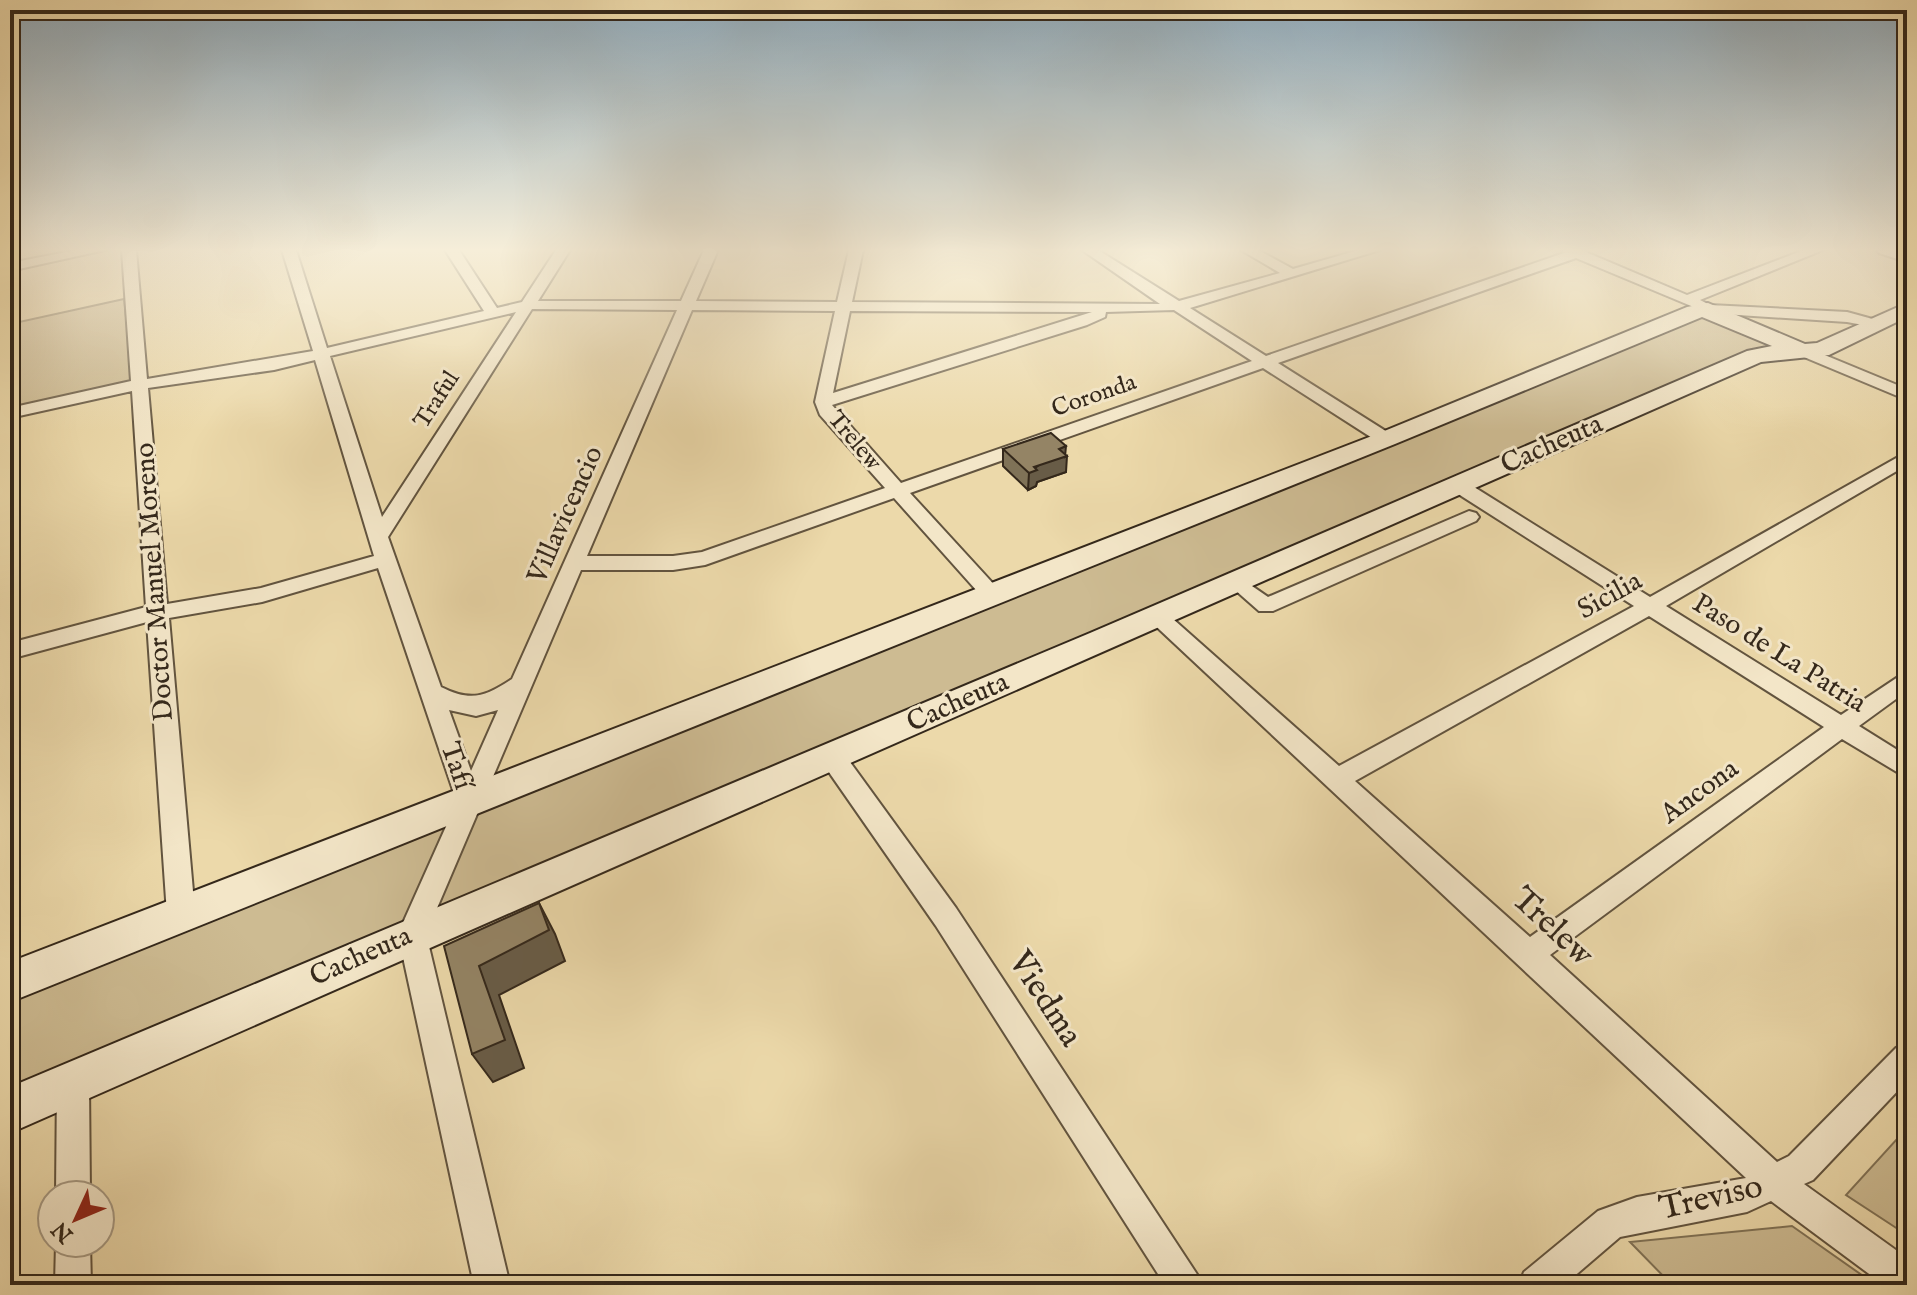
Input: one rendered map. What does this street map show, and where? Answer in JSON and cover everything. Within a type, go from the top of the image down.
[{"type":"street","name":"Doctor Manuel Moreno","points":[[134,310],[181,914]]},
{"type":"street","name":"Tafí","points":[[308,310],[385,559],[469,801],[412,934]]},
{"type":"street","points":[[10,413],[140,384],[239,371],[322,354],[500,310]]},
{"type":"street","name":"Traful","points":[[379,536],[524,310]]},
{"type":"street","name":"Villavicencio","points":[[469,801],[685,310]]},
{"type":"street","name":"Trelew","points":[[842,310],[823,402],[826,411],[992,595]]},
{"type":"street","points":[[823,402],[1082,322],[1104,310]]},
{"type":"street","points":[[1185,310],[1386,439]]},
{"type":"street","name":"Coronda","points":[[576,563],[691,562],[1408,310]]},
{"type":"street","points":[[10,982],[1386,439],[1683,310]]},
{"type":"street","points":[[1712,310],[1907,395]]},
{"type":"street","points":[[1772,310],[1896,318]]},
{"type":"street","name":"Cacheuta","points":[[10,1110],[412,934],[833,758],[1755,356],[1798,349],[1821,350],[1896,318]]},
{"type":"street","name":"Sicilia","points":[[1337,779],[1650,606],[1907,457]]},
{"type":"street","name":"Paso de La Patria","points":[[1459,486],[1907,768]]},
{"type":"street","points":[[1236,582],[1266,606],[1469,517]]},
{"type":"street","points":[[10,651],[120,619],[262,595],[385,559]]},
{"type":"street","name":"Trelew","points":[[1156,616],[1529,954],[1776,1184],[1907,1280]]},
{"type":"street","name":"Ancona","points":[[1529,954],[1907,679]]},
{"type":"street","points":[[431,692],[468,708],[487,706],[507,696],[523,681]]},
{"type":"street","name":"Viedma","points":[[833,758],[946,917],[1186,1285]]},
{"type":"street","points":[[412,934],[492,1285]]},
{"type":"street","name":"Treviso","points":[[1537,1285],[1610,1223],[1637,1214],[1747,1195],[1776,1184],[1801,1168],[1907,1059]]},
{"type":"street","points":[[73,1082],[73,1179]]},
{"type":"street","points":[[73,1259],[73,1285]]},
{"type":"shaded area","points":[[72,310],[125,310],[133,381],[10,410],[10,324]]},
{"type":"shaded area","points":[[1704,310],[1710,310],[1781,351],[10,1110],[10,982]]},
{"type":"shaded area","points":[[1907,1128],[1907,1235],[1846,1195]]},
{"type":"shaded area","points":[[1792,1226],[1876,1285],[1672,1285],[1630,1242]]},
{"type":"building","points":[[1051,433],[1066,446],[1059,449],[1067,456],[1034,467],[1037,470],[1029,473],[1003,449]]},
{"type":"building","points":[[539,903],[549,930],[479,966],[505,1040],[472,1054],[444,946]]}]
